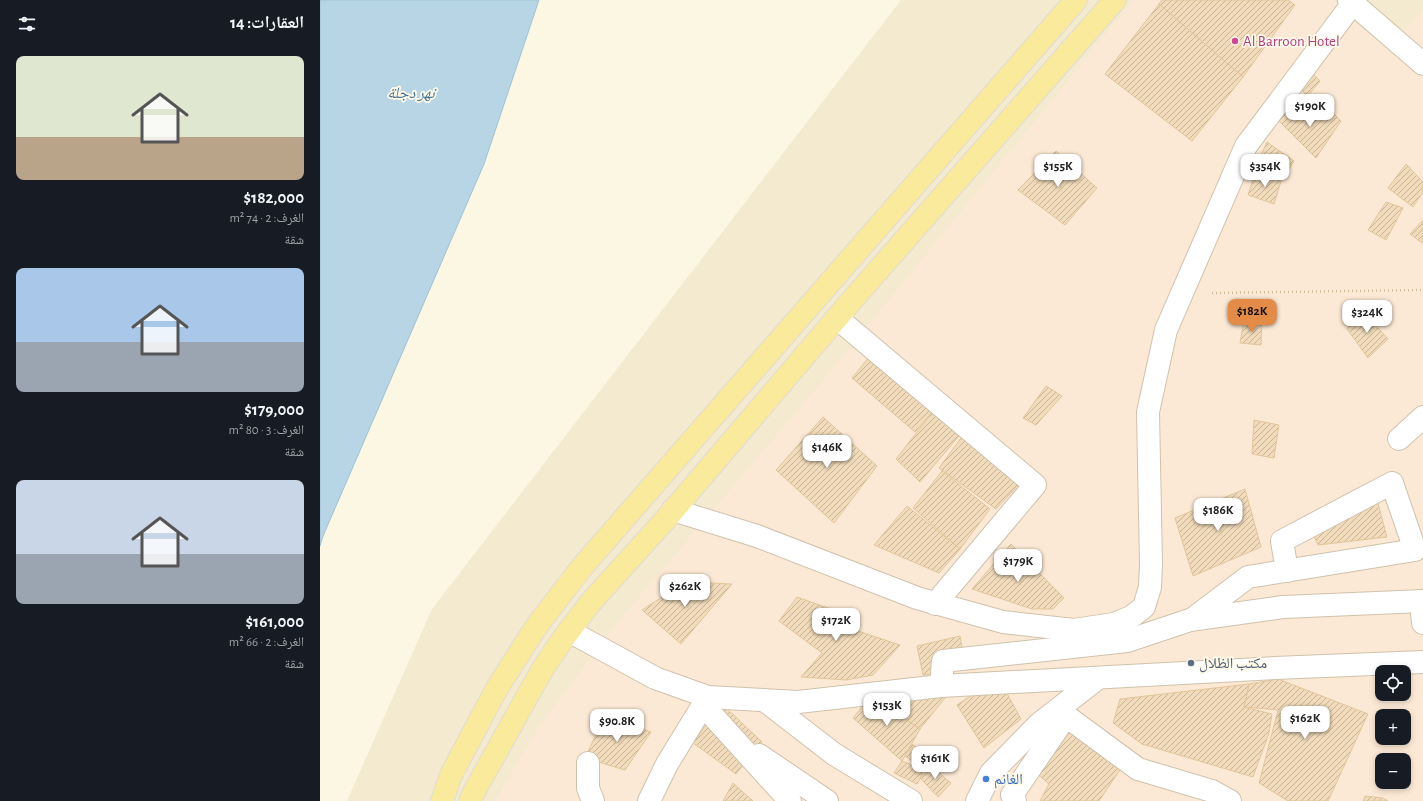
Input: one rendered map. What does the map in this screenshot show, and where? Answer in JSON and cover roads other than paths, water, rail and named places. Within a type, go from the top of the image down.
[{"type":"main road","points":[[442,801],[451,775],[496,690],[536,627],[582,567],[1076,0]]},
{"type":"main road","points":[[470,801],[542,670],[569,631],[611,578],[673,510],[837,318],[1115,0]]},
{"type":"main road","points":[[474,732],[500,745]]},
{"type":"street","points":[[673,510],[757,536],[916,598],[1003,622],[1074,630],[1114,624],[1131,617],[1144,606],[1150,587],[1151,564],[1148,412],[1166,330],[1246,146],[1351,2],[1423,64]]},
{"type":"street","points":[[837,318],[1035,485],[936,604]]},
{"type":"street","points":[[1399,439],[1423,417]]},
{"type":"street","points":[[1190,620],[1248,577],[1287,571],[1415,550],[1392,483],[1282,541],[1287,571]]},
{"type":"street","points":[[942,686],[942,661],[1127,641],[1190,620],[1283,607],[1422,601],[1423,623]]},
{"type":"street","points":[[569,631],[655,678],[705,701],[764,700],[798,702],[942,686],[1423,662]]},
{"type":"street","points":[[1015,801],[1012,795],[1062,713],[1098,678]]},
{"type":"street","points":[[764,700],[834,754],[911,801]]},
{"type":"street","points":[[705,701],[730,736],[790,801]]},
{"type":"street","points":[[649,801],[667,764],[705,701]]},
{"type":"street","points":[[1062,713],[1138,769],[1212,791],[1222,799]]},
{"type":"street","points":[[977,801],[991,773],[1039,724],[1062,713]]},
{"type":"street","points":[[730,736],[827,801]]},
{"type":"street","points":[[588,763],[588,788],[593,801]]},
{"type":"water","name":"نهر دجلة","points":[[320,0],[539,0],[484,164],[320,546]]},
{"type":"place","name":"Al Barroon Hotel","points":[[1235,41]]},
{"type":"place","name":"مكتب الظلال","points":[[1191,663]]},
{"type":"place","name":"الغانم","points":[[986,779]]}]
